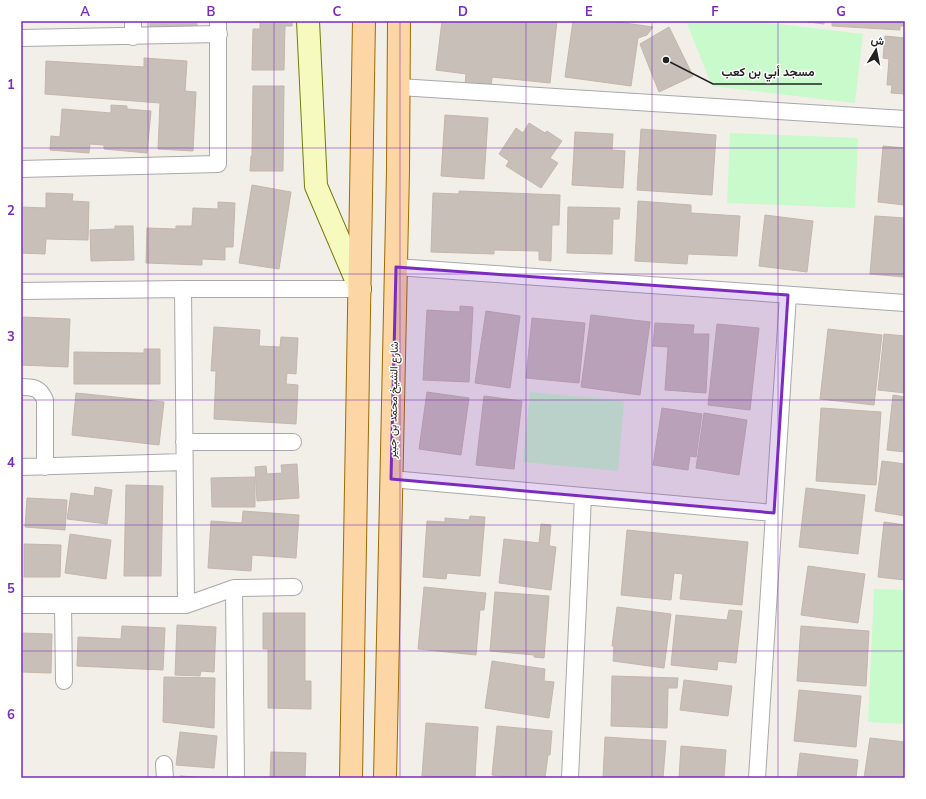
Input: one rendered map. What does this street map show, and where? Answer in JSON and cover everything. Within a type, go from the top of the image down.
[{"type":"main road","points":[[351,778],[364,21]]},
{"type":"main road","name":"شارع الشيخ محمد بن جبير","points":[[386,778],[396,267],[399,21]]},
{"type":"street","points":[[21,292],[183,289],[360,289],[316,186],[308,21]]},
{"type":"street","points":[[21,38],[133,29],[218,27],[218,164],[21,169]]},
{"type":"street","points":[[399,86],[905,118]]},
{"type":"street","points":[[396,267],[905,303]]},
{"type":"street","points":[[183,289],[186,605]]},
{"type":"street","points":[[757,778],[788,295]]},
{"type":"street","points":[[21,387],[31,387],[42,392],[45,400],[45,467]]},
{"type":"street","points":[[184,442],[293,442]]},
{"type":"street","points":[[21,468],[184,462]]},
{"type":"street","points":[[391,479],[774,513]]},
{"type":"street","points":[[570,778],[583,496]]},
{"type":"street","points":[[21,605],[186,605],[234,588],[294,587]]},
{"type":"street","points":[[234,588],[236,778]]},
{"type":"street","points":[[63,605],[64,680]]},
{"type":"highlighted area","points":[[396,267],[788,295],[774,513],[391,479]]},
{"type":"green space","points":[[686,21],[754,21],[863,34],[855,103],[712,86]]},
{"type":"green space","points":[[730,133],[858,138],[855,208],[727,203]]},
{"type":"green space","points":[[530,392],[624,401],[618,471],[523,462]]},
{"type":"green space","points":[[874,589],[905,590],[905,724],[868,722]]},
{"type":"building","points":[[150,21],[197,21],[197,29],[150,28]]},
{"type":"building","points":[[260,21],[292,21],[292,26],[285,26],[284,70],[252,70],[253,29],[260,29]]},
{"type":"building","points":[[442,21],[557,21],[550,83],[492,77],[491,88],[465,85],[466,74],[436,70]]},
{"type":"building","points":[[573,21],[611,21],[653,27],[647,35],[638,38],[631,86],[565,77]]},
{"type":"building","points":[[800,21],[824,21],[824,24]]},
{"type":"building","points":[[832,21],[905,21],[905,26],[900,26],[900,30],[832,26]]},
{"type":"building","points":[[669,27],[693,76],[659,92],[640,44]]},
{"type":"building","points":[[885,36],[905,38],[905,94],[891,93],[892,85],[887,85],[889,59],[883,58]]},
{"type":"building","points":[[144,58],[187,61],[185,91],[196,92],[193,151],[158,149],[160,103],[45,94],[46,61],[144,67]]},
{"type":"building","points":[[253,86],[284,86],[283,171],[250,171],[252,156]]},
{"type":"building","points":[[111,105],[127,106],[127,109],[151,111],[147,153],[104,149],[104,145],[90,144],[89,153],[50,150],[51,136],[60,137],[62,109],[111,113]]},
{"type":"building","points":[[445,115],[488,118],[484,179],[441,176]]},
{"type":"building","points":[[529,123],[545,133],[547,131],[562,141],[550,158],[558,163],[541,188],[506,166],[509,161],[499,154],[516,128],[523,133]]},
{"type":"building","points":[[641,129],[716,135],[712,195],[637,190]]},
{"type":"building","points":[[575,132],[613,134],[612,150],[625,151],[623,188],[572,185]]},
{"type":"building","points":[[883,146],[905,148],[905,205],[878,202]]},
{"type":"building","points":[[252,185],[291,192],[279,269],[239,263]]},
{"type":"building","points":[[459,191],[560,195],[559,225],[552,225],[551,261],[539,260],[539,251],[494,250],[494,254],[431,252],[433,193],[459,194]]},
{"type":"building","points":[[46,193],[73,194],[72,201],[89,202],[88,240],[46,239],[45,254],[21,253],[21,207],[46,208]]},
{"type":"building","points":[[638,201],[691,205],[691,213],[740,216],[737,256],[688,254],[687,264],[635,261]]},
{"type":"building","points":[[218,202],[235,203],[233,247],[225,247],[225,260],[202,259],[202,265],[146,263],[147,228],[176,229],[176,226],[192,226],[193,208],[218,209]]},
{"type":"building","points":[[568,207],[620,208],[619,219],[613,219],[612,254],[567,253]]},
{"type":"building","points":[[765,215],[813,221],[807,272],[759,266]]},
{"type":"building","points":[[875,216],[905,218],[905,277],[870,274]]},
{"type":"building","points":[[115,226],[133,226],[134,260],[91,261],[90,230],[115,229]]},
{"type":"building","points":[[460,306],[473,307],[469,382],[423,380],[427,310],[460,312]]},
{"type":"building","points":[[486,311],[520,316],[510,388],[475,383]]},
{"type":"building","points":[[591,315],[650,322],[640,395],[581,387]]},
{"type":"building","points":[[22,317],[70,319],[68,367],[21,365]]},
{"type":"building","points":[[532,318],[585,323],[579,383],[526,378]]},
{"type":"building","points":[[655,323],[694,325],[693,334],[709,334],[706,393],[665,390],[668,347],[653,346]]},
{"type":"building","points":[[717,324],[759,328],[750,410],[708,405]]},
{"type":"building","points":[[214,327],[260,330],[259,346],[280,347],[281,337],[298,338],[296,374],[287,373],[286,384],[298,385],[296,424],[214,419],[216,371],[211,371]]},
{"type":"building","points":[[828,329],[882,335],[874,405],[820,399]]},
{"type":"building","points":[[884,334],[905,336],[905,393],[878,390]]},
{"type":"building","points":[[144,349],[160,349],[160,384],[74,384],[74,352],[144,353]]},
{"type":"building","points":[[427,392],[469,398],[461,455],[419,449]]},
{"type":"building","points":[[76,393],[164,402],[159,445],[72,435]]},
{"type":"building","points":[[893,395],[905,397],[905,452],[887,450]]},
{"type":"building","points":[[484,396],[522,401],[514,469],[476,465]]},
{"type":"building","points":[[662,408],[702,414],[696,457],[690,456],[688,470],[653,465]]},
{"type":"building","points":[[821,408],[881,412],[876,485],[816,481]]},
{"type":"building","points":[[704,413],[747,420],[739,475],[696,468]]},
{"type":"building","points":[[882,461],[905,464],[905,516],[875,511]]},
{"type":"building","points":[[297,464],[299,498],[257,501],[255,467],[266,466],[267,474],[282,473],[281,465]]},
{"type":"building","points":[[255,477],[255,507],[212,507],[211,478]]},
{"type":"building","points":[[126,485],[163,486],[161,576],[124,576]]},
{"type":"building","points":[[95,487],[112,490],[107,524],[67,519],[71,493],[94,496]]},
{"type":"building","points":[[806,488],[865,495],[858,554],[799,547]]},
{"type":"building","points":[[27,498],[67,500],[65,530],[25,527]]},
{"type":"building","points":[[243,511],[299,515],[296,558],[252,555],[251,571],[208,568],[211,521],[242,523]]},
{"type":"building","points":[[470,516],[485,517],[480,576],[447,573],[446,579],[423,577],[427,521],[445,522],[445,518],[469,520]]},
{"type":"building","points":[[884,522],[905,525],[905,580],[878,577]]},
{"type":"building","points":[[541,524],[551,525],[549,546],[556,547],[551,590],[499,583],[504,539],[539,543]]},
{"type":"building","points":[[627,530],[748,542],[742,605],[680,599],[683,574],[674,573],[671,600],[621,595]]},
{"type":"building","points":[[70,534],[111,540],[106,579],[65,573]]},
{"type":"building","points":[[24,544],[61,545],[60,577],[24,577]]},
{"type":"building","points":[[808,566],[865,574],[858,623],[801,615]]},
{"type":"building","points":[[424,587],[486,593],[484,610],[480,610],[476,655],[418,649]]},
{"type":"building","points":[[495,592],[549,596],[544,658],[534,657],[534,655],[490,651]]},
{"type":"building","points":[[617,607],[671,614],[664,668],[613,661],[614,646],[612,646]]},
{"type":"building","points":[[729,610],[742,611],[736,663],[718,661],[717,670],[671,665],[676,615],[727,620]]},
{"type":"building","points":[[263,613],[305,613],[305,681],[311,681],[311,709],[268,708],[268,649],[263,649]]},
{"type":"building","points":[[177,625],[216,627],[214,672],[201,671],[200,676],[175,675]]},
{"type":"building","points":[[122,626],[165,628],[163,670],[77,666],[78,637],[121,639]]},
{"type":"building","points":[[801,626],[869,631],[866,686],[797,681]]},
{"type":"building","points":[[21,633],[52,634],[51,673],[21,672]]},
{"type":"building","points":[[492,661],[545,669],[544,681],[554,682],[549,718],[485,708]]},
{"type":"building","points":[[612,676],[678,678],[677,688],[668,688],[667,728],[611,726]]},
{"type":"building","points":[[164,677],[215,678],[214,728],[163,722]]},
{"type":"building","points":[[684,680],[732,686],[728,716],[680,710]]},
{"type":"building","points":[[799,690],[861,696],[856,747],[794,741]]},
{"type":"building","points":[[426,723],[478,727],[475,778],[422,776]]},
{"type":"building","points":[[497,726],[552,731],[550,755],[548,755],[545,778],[518,778],[492,775]]},
{"type":"building","points":[[180,732],[217,736],[214,768],[176,765]]},
{"type":"building","points":[[605,737],[666,741],[663,778],[603,778]]},
{"type":"building","points":[[870,738],[905,742],[905,778],[864,778]]},
{"type":"building","points":[[681,746],[726,750],[724,778],[679,778]]},
{"type":"building","points":[[271,752],[306,753],[305,778],[270,778]]},
{"type":"building","points":[[800,753],[858,760],[856,778],[797,778]]},
{"type":"building","points":[[180,776],[211,778],[180,778]]},
{"type":"place","name":"مسجد أبي بن كعب","points":[[666,60]]}]
